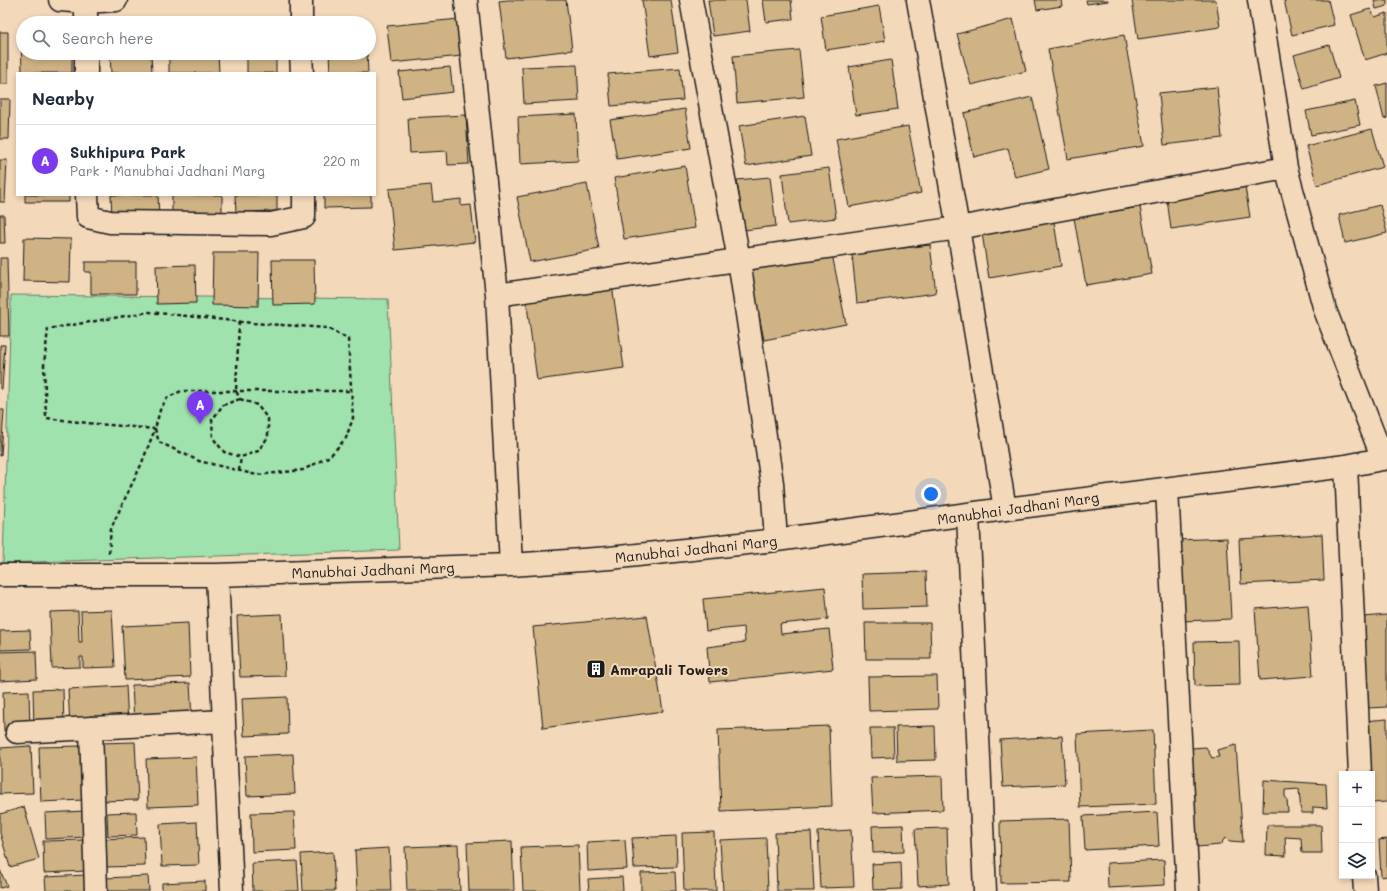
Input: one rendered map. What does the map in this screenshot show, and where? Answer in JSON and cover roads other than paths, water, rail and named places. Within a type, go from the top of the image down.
[{"type":"street","points":[[60,0],[86,2],[116,0]]},
{"type":"street","points":[[300,0],[301,16]]},
{"type":"street","points":[[466,0],[497,295],[512,565]]},
{"type":"street","points":[[691,0],[739,260],[772,483],[776,540]]},
{"type":"street","points":[[918,0],[1005,509]]},
{"type":"street","points":[[1259,0],[1286,168],[1325,310],[1385,458]]},
{"type":"street","points":[[86,2],[86,16]]},
{"type":"street","points":[[86,60],[86,72]]},
{"type":"street","points":[[301,60],[302,72]]},
{"type":"street","points":[[497,295],[958,228],[1286,168]]},
{"type":"street","points":[[87,196],[88,217],[110,222],[271,224],[304,217],[304,196]]},
{"type":"street","name":"Manubhai Jadhani Marg","points":[[0,575],[217,575],[512,565],[610,558],[776,540],[1005,509],[1346,466],[1385,458]]},
{"type":"street","points":[[1346,466],[1360,771]]},
{"type":"street","points":[[1167,489],[1188,891]]},
{"type":"street","points":[[968,515],[985,891]]},
{"type":"street","points":[[217,575],[232,891]]},
{"type":"street","points":[[17,732],[224,721]]},
{"type":"street","points":[[91,728],[96,891]]},
{"type":"street","points":[[1364,879],[1365,891]]},
{"type":"place","name":"Sukhipura Park","points":[[200,424]]},
{"type":"place","name":"Amrapali Towers","points":[[596,669]]}]
